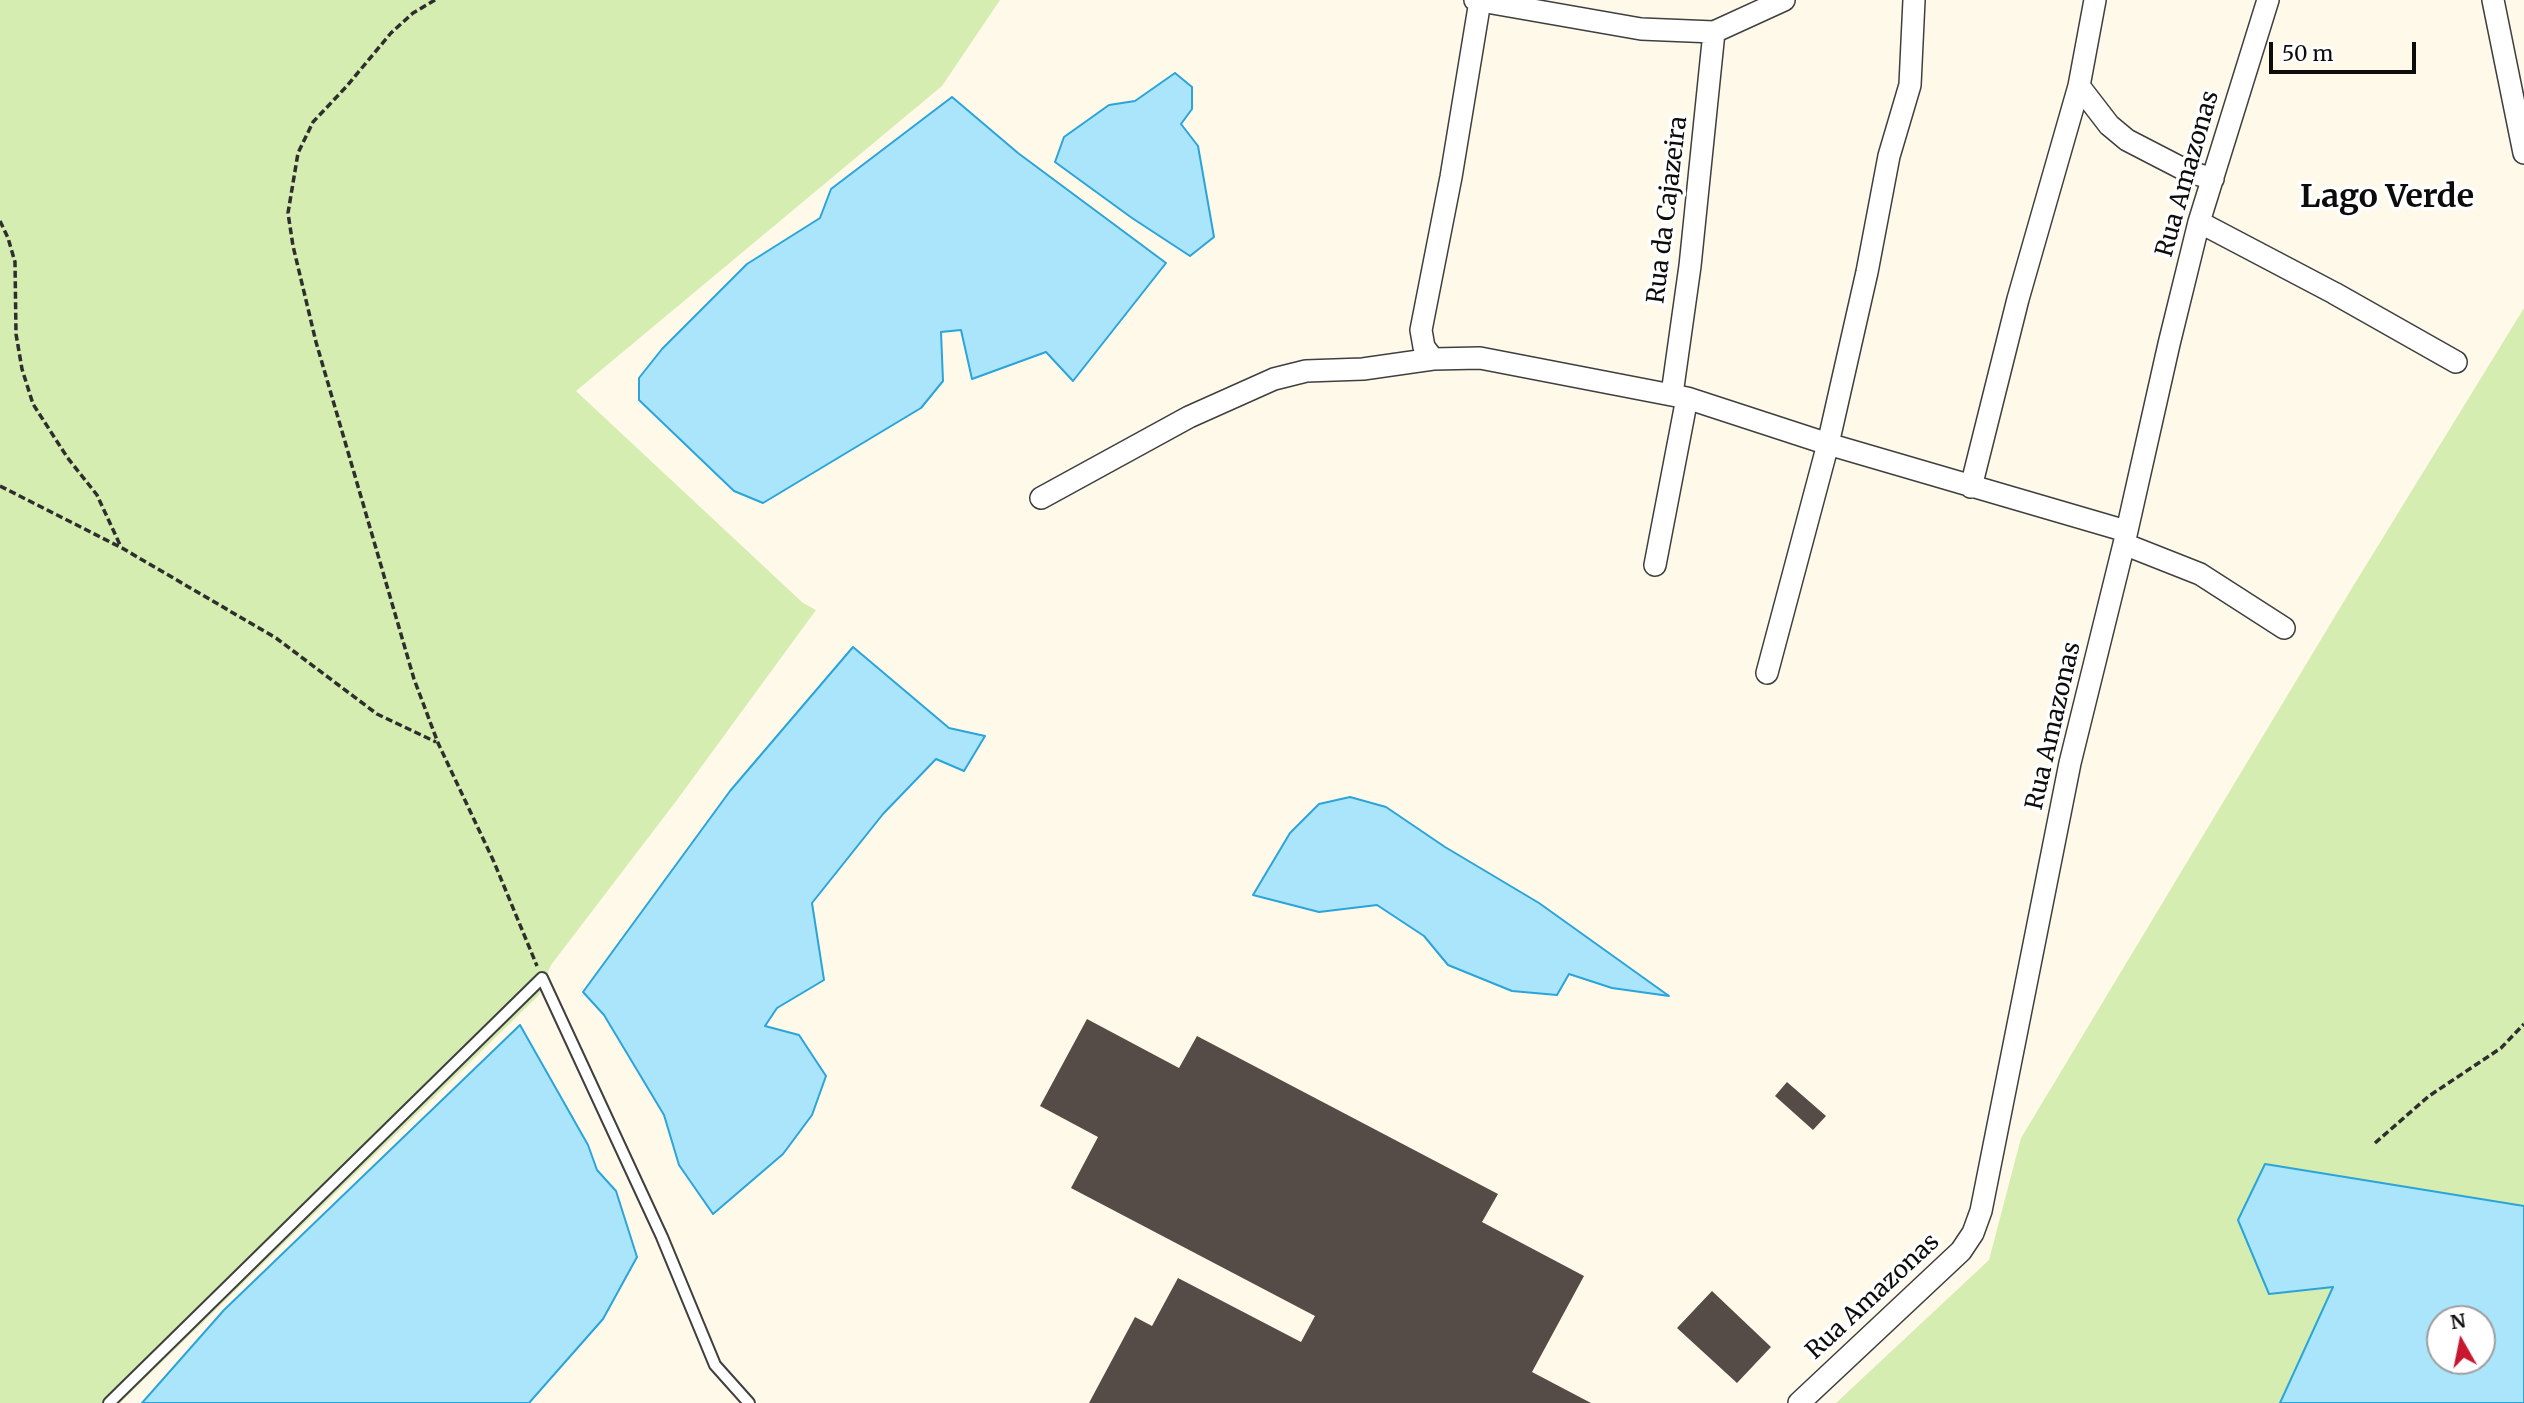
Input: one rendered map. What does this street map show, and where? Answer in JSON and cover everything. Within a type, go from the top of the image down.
[{"type":"street","points":[[1433,359],[1424,347],[1421,330],[1451,177],[1478,1],[1641,29],[1714,32],[1784,0]]},
{"type":"street","points":[[1767,673],[1828,444],[1867,272],[1889,156],[1910,85],[1914,0]]},
{"type":"street","points":[[1971,487],[2018,299],[2079,86],[2095,0]]},
{"type":"street","name":"Rua Amazonas","points":[[1799,1403],[1961,1251],[1973,1234],[1981,1211],[2070,764],[2199,222],[2268,0]]},
{"type":"street","points":[[2493,0],[2524,153]]},
{"type":"street","name":"Rua da Cajazeira","points":[[1655,565],[1679,396],[1714,32]]},
{"type":"street","points":[[2079,86],[2109,125],[2127,139],[2187,171],[2213,179]]},
{"type":"street","points":[[2199,222],[2334,293],[2456,362]]},
{"type":"street","points":[[1041,498],[1189,417],[1274,379],[1306,371],[1363,369],[1433,359],[1480,358],[1679,396],[2125,538],[2200,574],[2284,628]]},
{"type":"lane","points":[[109,1403],[542,978],[662,1237],[715,1365],[749,1403]]},
{"type":"path","points":[[435,0],[413,13],[391,33],[313,122],[298,153],[288,213],[293,246],[316,342],[414,679],[438,743],[494,862],[542,978]]},
{"type":"path","points":[[0,221],[15,262],[16,334],[22,369],[33,404],[66,457],[97,495],[122,548]]},
{"type":"path","points":[[0,486],[122,548],[276,638],[377,714],[438,743]]},
{"type":"path","points":[[2375,1143],[2429,1096],[2501,1048],[2524,1024]]},
{"type":"green space","points":[[0,0],[1000,0],[942,86],[576,391],[803,603],[816,610],[677,800],[551,965],[539,995],[120,1403],[0,1403]]},
{"type":"green space","points":[[2524,308],[2524,1206],[2265,1165],[2334,1287],[2280,1403],[1836,1403],[1989,1260],[2021,1138]]},
{"type":"water","points":[[1175,73],[1192,87],[1192,109],[1181,124],[1198,146],[1214,237],[1190,256],[1055,162],[1064,137],[1109,105],[1135,101]]},
{"type":"water","points":[[952,97],[1018,153],[1166,263],[1073,381],[1046,352],[972,379],[961,330],[941,332],[943,381],[921,408],[763,503],[734,491],[639,400],[639,378],[662,349],[747,264],[820,218],[831,189]]},
{"type":"water","points":[[853,647],[949,728],[985,736],[964,771],[936,759],[883,814],[812,903],[824,980],[777,1008],[765,1026],[799,1035],[826,1076],[812,1115],[783,1154],[713,1214],[679,1165],[664,1115],[604,1015],[583,992],[730,791]]},
{"type":"water","points":[[1350,797],[1386,807],[1445,847],[1539,903],[1669,996],[1612,988],[1569,974],[1557,995],[1512,991],[1448,965],[1424,936],[1377,905],[1319,912],[1253,895],[1290,833],[1319,804]]},
{"type":"water","points":[[520,1025],[588,1145],[597,1170],[616,1191],[637,1257],[603,1319],[529,1403],[142,1403],[224,1310]]},
{"type":"water","points":[[2265,1164],[2524,1206],[2524,1403],[2280,1403],[2333,1287],[2269,1294],[2238,1220]]},
{"type":"building","points":[[1087,1019],[1179,1068],[1197,1036],[1498,1194],[1482,1222],[1584,1276],[1532,1372],[1591,1403],[1089,1403],[1135,1317],[1152,1326],[1178,1278],[1301,1342],[1315,1316],[1071,1188],[1098,1137],[1040,1106]]},
{"type":"building","points":[[1787,1082],[1826,1116],[1813,1130],[1775,1096]]},
{"type":"building","points":[[1712,1291],[1771,1347],[1737,1383],[1677,1328]]},
{"type":"district","name":"Lago Verde","points":[[2387,198]]}]
